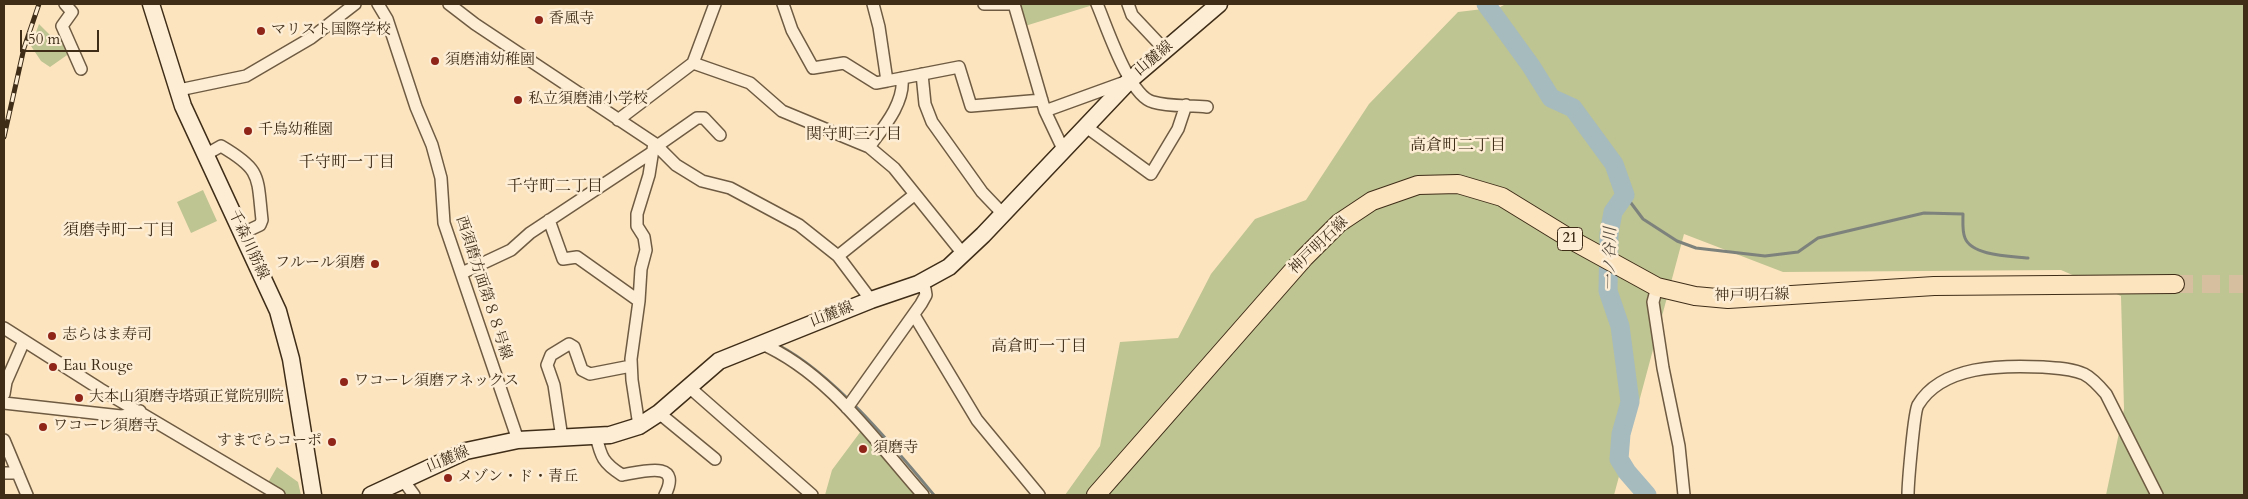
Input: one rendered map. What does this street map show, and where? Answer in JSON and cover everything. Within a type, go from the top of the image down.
[{"type":"main road","name":"神戸明石線","points":[[1096,495],[1304,258],[1339,223],[1372,201],[1418,186],[1458,184],[1502,197],[1577,243],[1657,287],[1695,296],[1728,299],[1934,286],[2175,284]]},
{"type":"street","points":[[65,4],[72,12],[62,26],[81,69]]},
{"type":"street","name":"千森川筋線","points":[[151,4],[183,106],[278,310],[291,359],[312,495]]},
{"type":"street","points":[[179,90],[246,76],[311,38],[355,4]]},
{"type":"street","name":"西須磨方面第８８号線","points":[[378,4],[387,19],[416,106],[432,145],[441,178],[444,223],[518,440]]},
{"type":"street","points":[[449,4],[474,24],[618,120],[676,165],[702,181],[730,188],[799,225],[838,256],[871,300]]},
{"type":"street","points":[[618,120],[693,63],[715,4]]},
{"type":"street","points":[[783,4],[792,30],[813,68],[844,64],[876,83],[959,67],[971,106],[1044,105],[1129,81]]},
{"type":"street","points":[[873,4],[879,27],[887,81]]},
{"type":"street","points":[[984,4],[1014,4],[1044,105],[1063,149]]},
{"type":"street","points":[[1097,4],[1129,81],[1144,98],[1153,103],[1207,107]]},
{"type":"street","points":[[1128,4],[1132,15],[1164,50]]},
{"type":"street","name":"山麓線","points":[[371,495],[466,451],[518,440],[610,435],[639,426],[660,412],[719,360],[871,300],[918,284],[949,267],[1003,214],[1129,81],[1219,4]]},
{"type":"street","points":[[693,63],[750,83],[782,111],[869,147],[894,168],[914,195],[964,254]]},
{"type":"street","points":[[922,74],[925,104],[932,122],[982,192],[1003,214]]},
{"type":"street","points":[[869,147],[888,121],[896,106],[902,78]]},
{"type":"street","points":[[1085,126],[1151,174],[1178,129],[1186,105]]},
{"type":"street","points":[[462,273],[511,250],[549,220],[586,198],[654,147],[697,118],[704,118],[720,136]]},
{"type":"street","points":[[205,155],[221,146],[244,159],[257,177],[262,220],[260,225],[243,233]]},
{"type":"street","points":[[639,426],[631,366],[641,269],[646,250],[644,237],[637,226],[637,214],[649,176],[654,147]]},
{"type":"street","points":[[838,256],[914,195]]},
{"type":"street","points":[[549,220],[563,258],[577,257],[639,301]]},
{"type":"street","points":[[850,405],[926,295],[925,289],[918,284]]},
{"type":"street","points":[[1657,287],[1653,302],[1663,368],[1679,446],[1684,495]]},
{"type":"street","points":[[914,315],[977,420],[1039,495]]},
{"type":"street","points":[[4,328],[279,495]]},
{"type":"street","points":[[4,394],[6,382],[24,341]]},
{"type":"street","points":[[760,343],[803,366],[850,405],[923,495]]},
{"type":"street","points":[[562,438],[554,385],[547,365],[551,355],[569,344],[574,347],[582,370],[590,374],[631,366]]},
{"type":"street","points":[[1908,495],[1917,406],[1934,388],[1951,378],[1975,370],[2010,365],[2064,368],[2084,374],[2097,384],[2106,394],[2156,495]]},
{"type":"street","points":[[689,387],[812,495]]},
{"type":"street","points":[[4,403],[120,416],[136,414],[140,411]]},
{"type":"street","points":[[660,412],[715,459]]},
{"type":"street","points":[[596,436],[601,455],[608,466],[622,475],[657,469],[663,470],[669,477],[670,486],[665,495]]},
{"type":"street","points":[[5,444],[27,495]]},
{"type":"street","points":[[4,473],[18,473]]},
{"type":"street","points":[[403,480],[414,495]]},
{"type":"green space","points":[[1019,4],[1093,4],[1093,5],[1025,26]]},
{"type":"green space","points":[[1506,4],[2244,4],[2244,495],[2106,495],[2124,409],[2121,296],[2061,270],[1783,272],[1684,234],[1614,495],[1065,495],[1100,446],[1120,342],[1178,338],[1211,274],[1255,219],[1306,200],[1369,104],[1458,12],[1500,7]]},
{"type":"green space","points":[[39,24],[54,39],[61,32],[70,53],[50,67],[41,61],[31,46]]},
{"type":"green space","points":[[203,190],[217,221],[191,233],[177,202]]},
{"type":"green space","name":"須磨寺","points":[[861,431],[916,495],[825,495],[832,470]]},
{"type":"green space","points":[[277,467],[298,482],[301,495],[282,495],[266,486]]},
{"type":"waterway","name":"一ノ谷川","points":[[1486,4],[1531,66],[1551,98],[1573,108],[1614,164],[1625,195],[1613,212],[1609,234],[1608,291],[1620,326],[1630,402],[1621,434],[1619,459],[1627,472],[1647,495]]},
{"type":"waterway","points":[[1625,195],[1643,219],[1677,241],[1696,248],[1765,256],[1798,252],[1818,238],[1924,213],[1963,214],[1963,229],[1969,244],[1984,252],[2002,256],[2028,258]]},
{"type":"waterway","points":[[778,345],[820,374],[862,412],[934,495]]},
{"type":"tunnel","points":[[2175,284],[2244,284]]},
{"type":"railway","points":[[4,137],[24,48],[39,4]]},
{"type":"place","name":"香風寺","points":[[539,20]]},
{"type":"place","name":"マリスト国際学校","points":[[261,31]]},
{"type":"place","name":"須磨浦幼稚園","points":[[435,61]]},
{"type":"place","name":"私立須磨浦小学校","points":[[518,100]]},
{"type":"place","name":"千鳥幼稚園","points":[[248,131]]},
{"type":"place","name":"フルール須磨","points":[[375,264]]},
{"type":"place","name":"志らはま寿司","points":[[52,336]]},
{"type":"place","name":"Eau Rouge","points":[[53,367]]},
{"type":"place","name":"ワコーレ須磨アネックス","points":[[344,382]]},
{"type":"place","name":"大本山須磨寺塔頭正覚院別院","points":[[79,398]]},
{"type":"place","name":"ワコーレ須磨寺","points":[[43,427]]},
{"type":"place","name":"すまでらコーポ","points":[[332,442]]},
{"type":"place","name":"須磨寺","points":[[863,449]]},
{"type":"place","name":"メゾン・ド・青丘","points":[[448,478]]},
{"type":"district","name":"関守町三丁目","points":[[854,135]]},
{"type":"district","name":"高倉町二丁目","points":[[1458,146]]},
{"type":"district","name":"千守町一丁目","points":[[347,163]]},
{"type":"district","name":"千守町二丁目","points":[[555,187]]},
{"type":"district","name":"須磨寺町一丁目","points":[[119,231]]},
{"type":"district","name":"高倉町一丁目","points":[[1039,347]]}]
